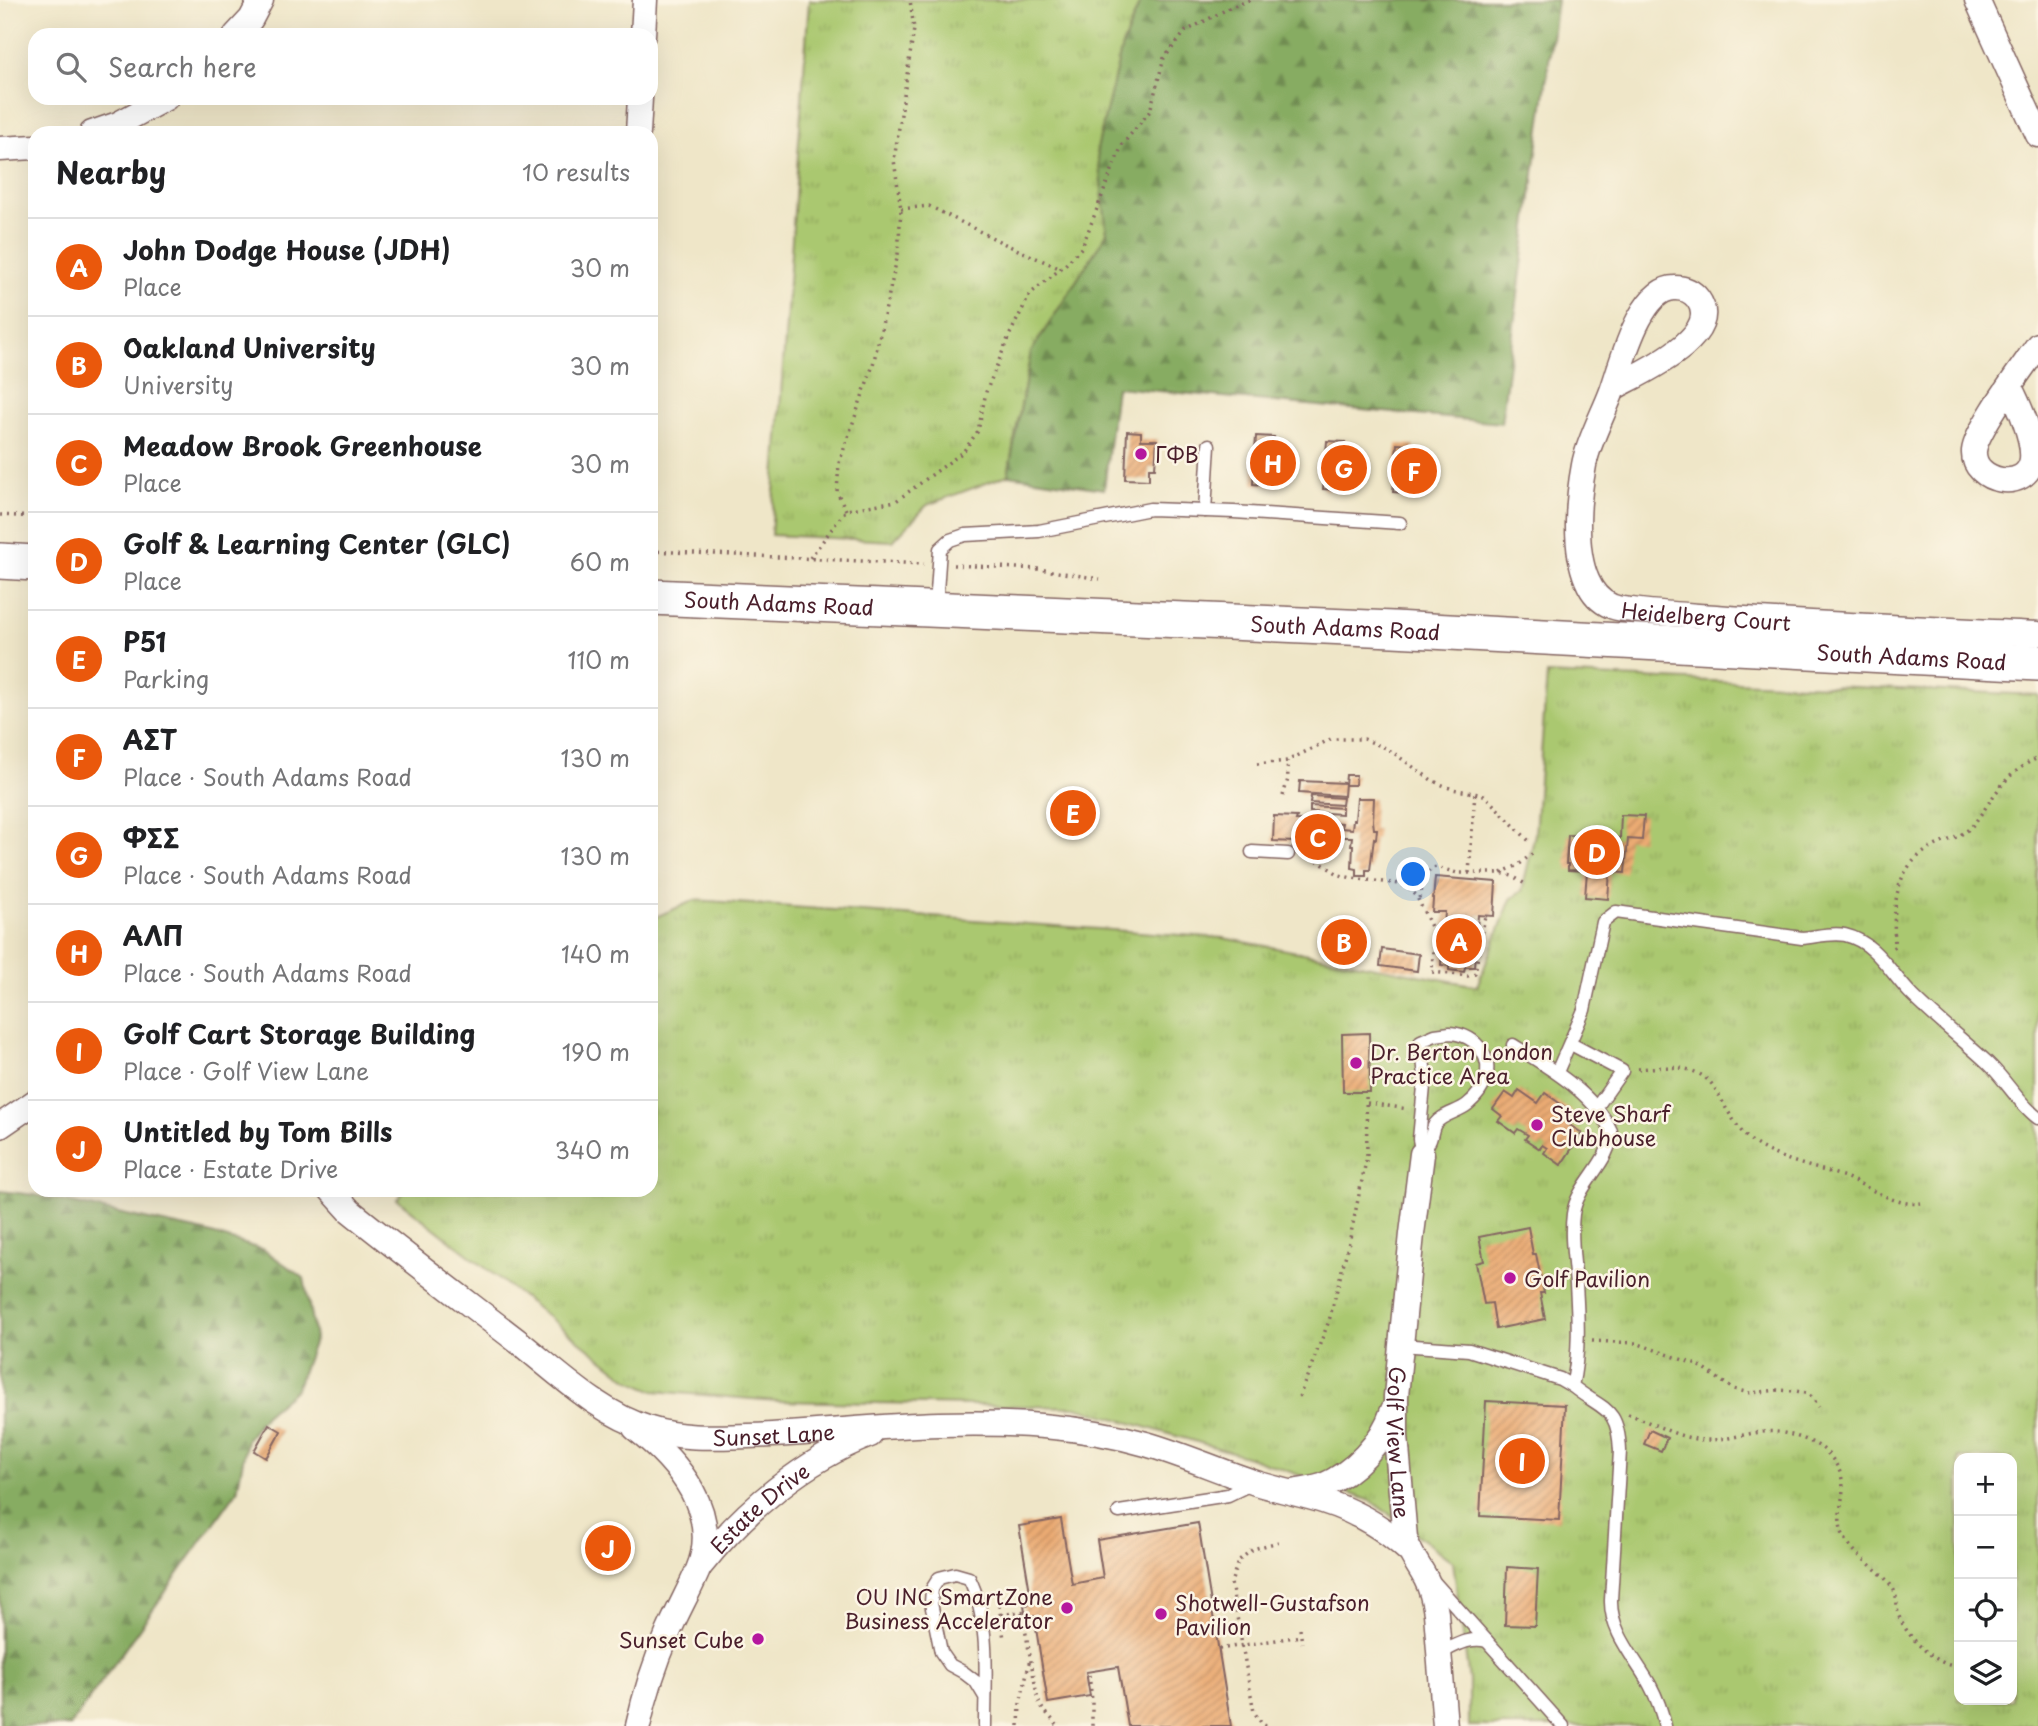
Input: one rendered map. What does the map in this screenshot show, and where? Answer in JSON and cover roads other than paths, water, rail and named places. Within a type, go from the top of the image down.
[{"type":"main road","points":[[0,561],[28,563]]},
{"type":"main road","name":"South Adams Road","points":[[658,597],[1393,629],[2038,663]]},
{"type":"street","points":[[243,28],[261,0]]},
{"type":"street","points":[[643,28],[645,0]]},
{"type":"street","points":[[1977,0],[2038,135]]},
{"type":"street","points":[[112,126],[153,105]]},
{"type":"street","points":[[638,126],[640,105]]},
{"type":"street","points":[[0,149],[28,147]]},
{"type":"street","points":[[2010,387],[2038,345]]},
{"type":"street","name":"Heidelberg Court","points":[[1613,388],[1584,462],[1579,505],[1580,551],[1586,577],[1596,597],[1608,605],[1644,612],[1835,625],[2038,634]]},
{"type":"street","points":[[0,1126],[28,1107]]},
{"type":"street","name":"Golf View Lane","points":[[1422,1154],[1396,1396],[1396,1436],[1404,1527],[1413,1557],[1434,1599],[1445,1726]]},
{"type":"street","name":"Sunset Lane","points":[[337,1197],[366,1224],[580,1390],[624,1419],[664,1433],[696,1436],[763,1435],[904,1426],[1008,1424],[1095,1432],[1169,1451],[1253,1482],[1323,1501],[1358,1515],[1393,1536],[1413,1557]]},
{"type":"street","points":[[1290,1493],[1320,1486],[1354,1465],[1381,1436],[1396,1396]]},
{"type":"street","name":"Estate Drive","points":[[624,1419],[660,1450],[684,1477],[701,1506],[706,1536],[699,1569],[654,1668],[638,1726]]},
{"type":"street","name":"Estate Drive","points":[[699,1569],[751,1513],[796,1475],[852,1442],[874,1433],[904,1426]]},
{"type":"lane","points":[[1205,511],[1209,445]]},
{"type":"lane","points":[[936,610],[939,554],[943,545],[965,535],[1039,531],[1150,509],[1400,523]]},
{"type":"lane","points":[[1252,852],[1288,854]]},
{"type":"lane","points":[[1557,1072],[1584,1010],[1603,922],[1616,912],[1802,938],[1846,935],[1873,949],[1912,995],[1988,1063],[2022,1104],[2038,1118]]},
{"type":"lane","points":[[1457,1034],[1469,1039],[1481,1049],[1488,1065],[1488,1074],[1485,1084],[1468,1105],[1435,1125],[1422,1154],[1419,1139],[1425,1076],[1421,1041],[1435,1035],[1457,1034]]},
{"type":"lane","points":[[1571,1044],[1622,1071],[1596,1108]]},
{"type":"lane","points":[[1513,1045],[1557,1072],[1596,1108],[1611,1131],[1609,1146],[1574,1209],[1571,1233],[1577,1342],[1572,1386]]},
{"type":"lane","points":[[1401,1345],[1469,1350],[1560,1379],[1606,1408],[1618,1430],[1620,1451],[1612,1613],[1622,1639],[1651,1687],[1665,1726]]},
{"type":"lane","points":[[1119,1512],[1228,1495],[1253,1482]]},
{"type":"lane","points":[[1413,1557],[1563,1726]]},
{"type":"lane","points":[[985,1697],[976,1682],[950,1665],[941,1653],[931,1603],[932,1588],[939,1578],[955,1574],[969,1578],[976,1592],[986,1649],[985,1726]]},
{"type":"lane","points":[[1440,1653],[1470,1640],[1487,1641]]},
{"type":"place","name":"ΓΦB","points":[[1141,454]]},
{"type":"place","name":"AΛΠ","points":[[1273,463]]},
{"type":"place","name":"ΦΣΣ","points":[[1344,468]]},
{"type":"place","name":"AΣΤ","points":[[1414,471]]},
{"type":"place","name":"P51","points":[[1073,813]]},
{"type":"place","name":"Meadow Brook Greenhouse","points":[[1318,837]]},
{"type":"place","name":"Golf & Learning Center (GLC)","points":[[1597,852]]},
{"type":"place","name":"John Dodge House (JDH)","points":[[1459,941]]},
{"type":"place","name":"Oakland University","points":[[1344,942]]},
{"type":"place","name":"Dr. Berton London Practice Area","points":[[1356,1063]]},
{"type":"place","name":"Steve Sharf Clubhouse","points":[[1537,1125]]},
{"type":"place","name":"Golf Pavilion","points":[[1510,1278]]},
{"type":"place","name":"Golf Cart Storage Building","points":[[1522,1461]]},
{"type":"place","name":"Untitled by Tom Bills","points":[[608,1548]]},
{"type":"place","name":"OU INC SmartZone Business Accelerator","points":[[1067,1608]]},
{"type":"place","name":"Shotwell-Gustafson Pavilion","points":[[1161,1614]]},
{"type":"place","name":"Sunset Cube","points":[[758,1639]]}]
